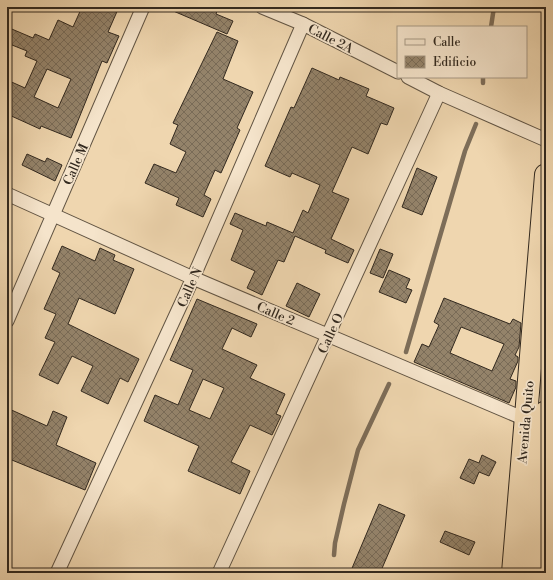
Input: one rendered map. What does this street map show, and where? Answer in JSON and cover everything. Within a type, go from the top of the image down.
[{"type":"highway","name":"Avenida Quito","points":[[513,573],[546,175]]},
{"type":"highway","name":"Avenida Quito","points":[[533,573],[546,423]]},
{"type":"street","name":"Calle M","points":[[7,321],[143,7]]},
{"type":"street","name":"Calle 2A","points":[[262,7],[303,24],[397,71]]},
{"type":"street","name":"Calle N","points":[[57,573],[194,278],[303,24]]},
{"type":"street","points":[[410,78],[439,93],[546,140]]},
{"type":"street","name":"Calle O","points":[[219,573],[329,336],[439,93]]},
{"type":"street","name":"Calle 2","points":[[7,194],[194,278],[329,336],[525,419],[546,423]]},
{"type":"building","points":[[82,7],[119,7],[108,32],[119,36],[107,63],[102,61],[71,138],[41,126],[40,129],[7,114],[7,80],[25,88],[37,61],[25,56],[27,51],[7,43],[7,27],[33,38],[35,34],[49,40],[58,20],[73,27]],"holes":[[[47,69],[71,79],[58,108],[34,97]]]},
{"type":"building","points":[[164,7],[208,7],[217,11],[216,14],[233,21],[227,34]]},
{"type":"building","points":[[217,32],[238,41],[223,79],[253,92],[237,128],[240,130],[221,173],[215,170],[204,195],[211,199],[203,217],[176,205],[179,198],[145,183],[154,164],[176,173],[186,152],[170,144],[178,125],[173,123]]},
{"type":"building","points":[[312,68],[339,80],[340,77],[369,89],[366,96],[394,108],[387,125],[381,123],[368,154],[352,147],[332,192],[349,199],[331,239],[354,250],[348,263],[325,253],[326,250],[295,236],[284,262],[278,260],[262,295],[247,288],[255,271],[231,260],[243,230],[230,224],[235,213],[266,226],[267,222],[293,233],[303,210],[308,213],[320,185],[292,173],[290,177],[265,166],[291,107],[294,108]]},
{"type":"building","points":[[27,154],[45,162],[47,158],[62,165],[55,181],[22,165]]},
{"type":"building","points":[[417,168],[437,177],[422,215],[402,207]]},
{"type":"building","points":[[62,246],[95,261],[100,248],[115,255],[113,260],[134,269],[115,314],[79,298],[68,324],[139,359],[128,382],[120,378],[108,404],[81,391],[93,366],[72,356],[58,384],[39,375],[55,342],[45,338],[56,314],[44,309],[60,273],[52,269]]},
{"type":"building","points":[[380,249],[393,254],[383,278],[370,273]]},
{"type":"building","points":[[389,270],[410,279],[406,288],[412,290],[406,303],[379,292]]},
{"type":"building","points":[[297,283],[320,294],[309,317],[286,306]]},
{"type":"building","points":[[444,298],[510,324],[513,319],[521,323],[519,347],[515,355],[518,357],[518,361],[510,379],[516,381],[516,387],[509,403],[414,362],[422,344],[429,347],[439,325],[434,322]],"holes":[[[461,327],[504,344],[492,371],[450,353]]]},
{"type":"building","points":[[197,299],[257,324],[251,337],[232,328],[222,349],[257,365],[250,378],[285,394],[276,414],[281,416],[272,435],[250,425],[231,462],[250,471],[240,494],[188,471],[199,446],[144,421],[155,395],[178,405],[193,370],[170,360]],"holes":[[[203,379],[224,388],[210,419],[189,410]]]},
{"type":"building","points":[[7,408],[47,426],[53,411],[67,417],[56,445],[96,463],[85,490],[7,458]]},
{"type":"building","points":[[482,455],[496,462],[489,476],[479,472],[474,484],[460,478],[469,459],[479,463]]},
{"type":"building","points":[[379,504],[405,515],[380,573],[350,573]]},
{"type":"building","points":[[445,531],[475,542],[469,555],[440,542]]},
{"type":"waterway","points":[[491,26],[494,7]]},
{"type":"waterway","points":[[483,78],[483,83]]},
{"type":"waterway","points":[[406,352],[465,151],[476,124]]},
{"type":"waterway","points":[[334,555],[335,543],[358,450],[389,384]]}]
